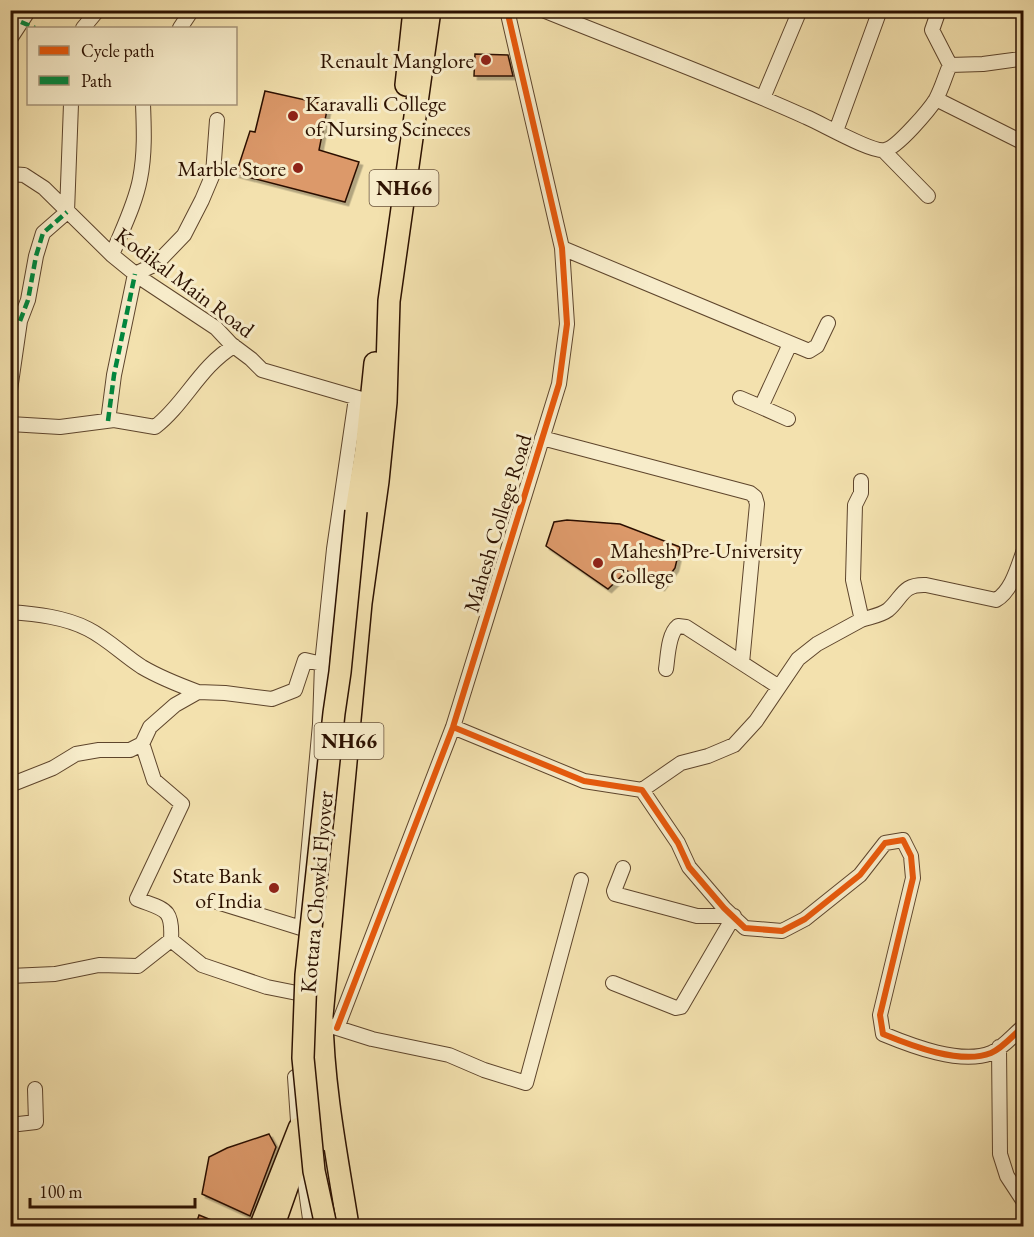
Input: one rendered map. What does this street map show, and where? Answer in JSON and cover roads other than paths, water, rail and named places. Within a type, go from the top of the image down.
[{"type":"highway","name":"NH66","points":[[348,1227],[332,1126],[323,1043],[330,1026],[361,603],[378,481],[371,400],[380,289],[414,10]]},
{"type":"highway","name":"NH66","points":[[371,400],[389,301],[430,10]]},
{"type":"highway","name":"Kottara Chowki Flyover","points":[[326,1227],[314,1171],[303,1058],[306,975],[356,511],[371,400]]},
{"type":"main road","points":[[259,1227],[298,1127],[332,1126]]},
{"type":"main road","points":[[274,1227],[301,1152],[332,1126]]},
{"type":"street","points":[[10,39],[29,10]]},
{"type":"street","points":[[84,27],[98,10]]},
{"type":"street","points":[[181,27],[192,10]]},
{"type":"street","name":"Mahesh College Road","points":[[330,1026],[453,727],[559,384],[567,324],[562,248],[507,10]]},
{"type":"street","points":[[543,10],[763,98],[876,150],[884,151],[891,148],[936,99],[950,65],[932,30],[939,10]]},
{"type":"street","points":[[763,98],[800,10]]},
{"type":"street","points":[[836,131],[880,10]]},
{"type":"street","points":[[950,65],[1007,62],[1020,59],[1023,54]]},
{"type":"street","points":[[936,99],[1023,143]]},
{"type":"street","points":[[10,390],[20,321],[28,300],[36,256],[43,234],[67,212],[71,105]]},
{"type":"street","points":[[112,255],[140,179],[144,142],[143,105]]},
{"type":"street","points":[[108,421],[114,375],[135,274],[156,264],[184,235],[213,174],[217,120]]},
{"type":"street","points":[[884,151],[928,196]]},
{"type":"street","name":"Kodikal Main Road","points":[[10,174],[24,175],[44,188],[112,255],[135,274],[216,328],[262,370],[371,400]]},
{"type":"street","points":[[562,248],[809,351],[813,350],[828,323]]},
{"type":"street","points":[[761,407],[790,344]]},
{"type":"street","points":[[10,424],[60,427],[114,420],[155,428],[167,418],[188,389],[223,353],[234,346]]},
{"type":"street","points":[[740,398],[788,419]]},
{"type":"street","points":[[311,1227],[298,1127],[295,1075],[297,993],[305,875],[334,549],[371,400]]},
{"type":"street","points":[[542,438],[750,493],[755,497],[757,504],[742,663]]},
{"type":"street","points":[[861,481],[861,493],[855,505],[853,580],[861,620]]},
{"type":"street","points":[[453,727],[584,781],[642,790],[681,764],[734,745],[756,721],[798,659],[806,652],[861,620],[886,611],[903,592],[914,585],[926,585],[996,600],[1005,593],[1023,550]]},
{"type":"street","points":[[10,612],[57,618],[86,628],[142,666],[169,681],[198,692],[272,699],[295,690],[305,660],[322,664]]},
{"type":"street","points":[[666,669],[674,628],[686,627],[779,687]]},
{"type":"street","points":[[10,785],[53,768],[76,754],[99,750],[130,750],[142,743],[150,727],[175,705],[198,692]]},
{"type":"street","points":[[142,743],[154,780],[182,804],[137,899],[167,912],[171,917],[171,940]]},
{"type":"street","points":[[642,790],[678,843],[689,867],[724,908],[745,928],[782,931],[805,919],[860,875],[885,843],[903,840],[911,856],[913,878],[880,1015],[884,1034],[951,1056],[974,1057],[993,1053],[1023,1026]]},
{"type":"street","points":[[623,868],[614,891],[615,894],[697,916],[734,916]]},
{"type":"street","points":[[330,1026],[372,1039],[449,1055],[484,1070],[526,1083],[581,880]]},
{"type":"street","points":[[214,901],[302,928]]},
{"type":"street","points":[[613,983],[676,1008],[681,1007],[734,916]]},
{"type":"street","points":[[171,940],[202,964],[267,987],[297,993]]},
{"type":"street","points":[[10,976],[55,974],[99,965],[138,966],[171,940]]},
{"type":"street","points":[[999,1047],[1000,1154],[1007,1176],[1023,1202]]},
{"type":"street","points":[[10,1125],[36,1122],[35,1089]]},
{"type":"place","name":"Renault Manglore","points":[[486,60]]},
{"type":"place","name":"Karavalli College of Nursing Scineces","points":[[293,116]]},
{"type":"place","name":"Marble Store","points":[[298,168]]},
{"type":"place","name":"Mahesh Pre-University College","points":[[598,563]]},
{"type":"place","name":"State Bank of India","points":[[274,888]]}]
